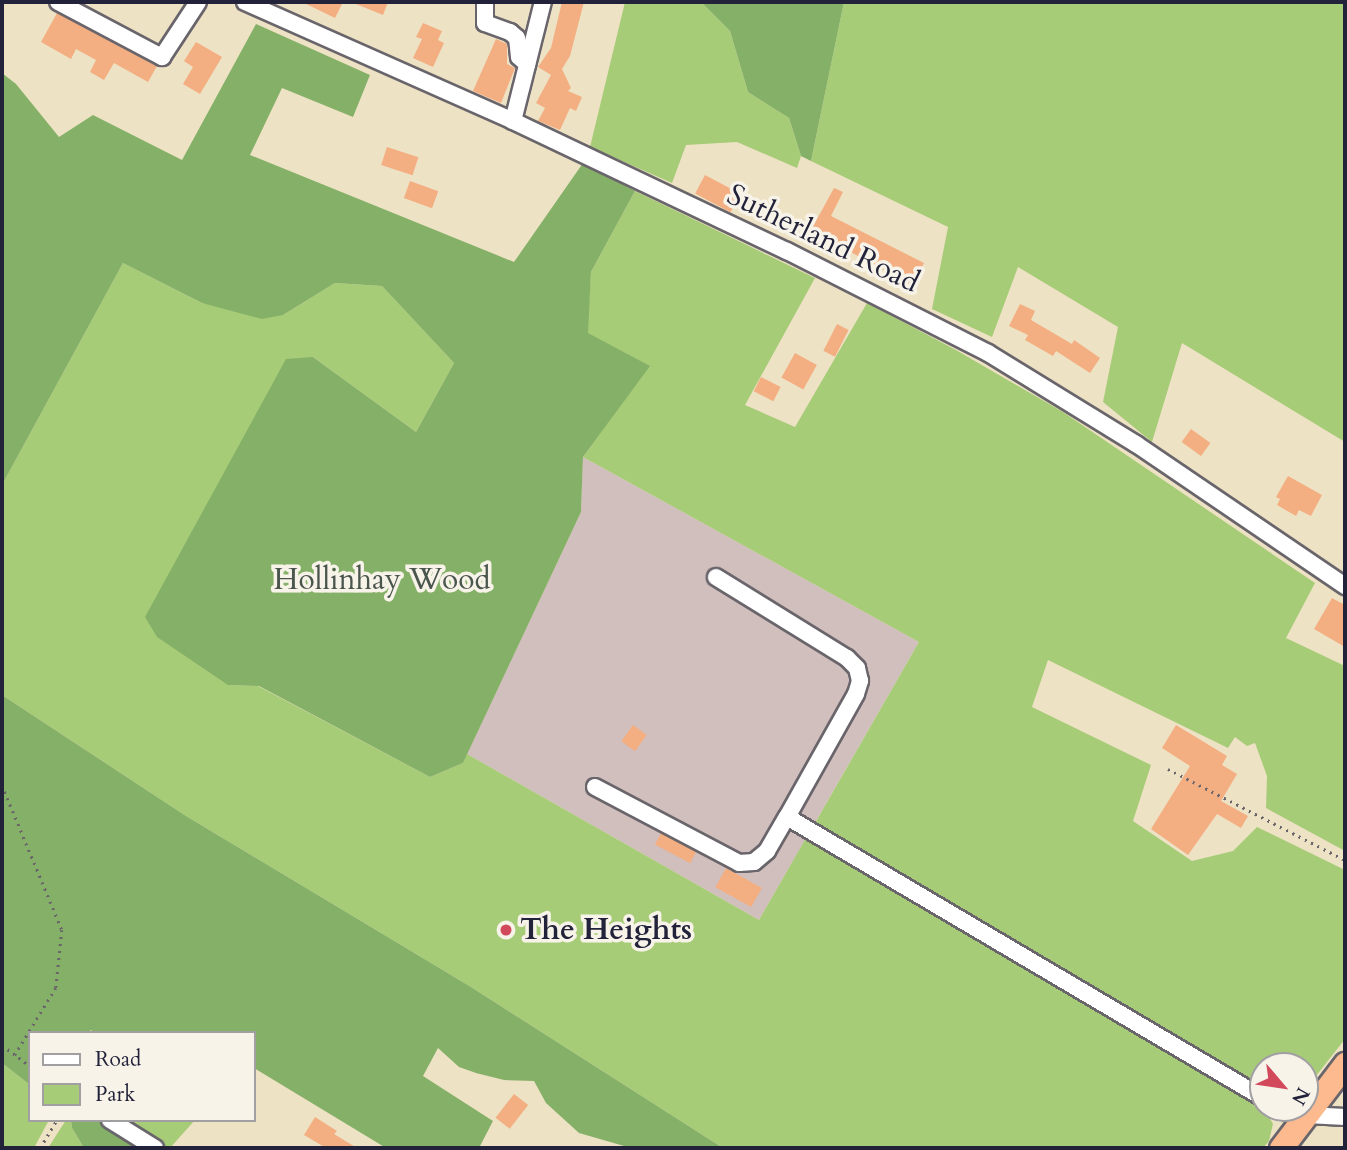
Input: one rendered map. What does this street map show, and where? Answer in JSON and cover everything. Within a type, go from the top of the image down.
[{"type":"highway","points":[[1319,1099],[1345,1064]]},
{"type":"highway","points":[[1281,1148],[1302,1122]]},
{"type":"street","points":[[58,2],[162,57],[198,2]]},
{"type":"street","name":"Sutherland Road","points":[[244,2],[513,121],[787,251],[988,352],[1136,444],[1345,586]]},
{"type":"street","points":[[485,2],[485,23],[510,32],[517,38],[519,57],[527,64]]},
{"type":"street","points":[[513,121],[542,2]]},
{"type":"street","points":[[595,787],[739,863],[754,862],[767,851],[787,817],[856,694],[860,681],[857,668],[847,658],[716,577]]},
{"type":"street","points":[[787,817],[1249,1090]]},
{"type":"street","points":[[1319,1118],[1345,1117]]},
{"type":"street","points":[[113,1122],[155,1148]]},
{"type":"path","points":[[1168,769],[1345,860]]},
{"type":"path","points":[[2,785],[62,930],[56,988],[30,1031]]},
{"type":"path","points":[[15,1055],[28,1034]]},
{"type":"path","points":[[2,1045],[28,1065]]},
{"type":"path","points":[[40,1148],[56,1122]]},
{"type":"shaded area","points":[[583,457],[919,642],[759,920],[467,754],[581,512]]},
{"type":"green space","points":[[625,2],[701,2],[730,31],[748,92],[789,118],[801,156],[797,168],[737,142],[686,145],[672,183],[590,147]]},
{"type":"green space","points":[[701,2],[844,2],[811,161],[801,156],[789,118],[748,92],[730,31]]},
{"type":"green space","points":[[844,2],[1345,2],[1345,442],[1182,343],[1152,442],[1103,402],[1118,327],[1018,267],[992,337],[932,309],[948,227],[811,161]]},
{"type":"green space","name":"Hollinhay Wood","points":[[256,24],[370,75],[353,117],[282,88],[250,155],[514,262],[583,163],[635,191],[591,272],[588,333],[650,366],[583,457],[581,512],[463,763],[430,777],[259,686],[228,685],[157,637],[145,617],[286,359],[313,357],[416,432],[454,363],[382,286],[335,283],[283,315],[262,319],[202,303],[123,263],[2,485],[2,73],[16,84],[59,137],[93,115],[182,160]]},
{"type":"green space","points":[[635,191],[815,278],[745,405],[795,427],[867,303],[956,350],[1063,412],[1315,583],[1286,638],[1345,666],[1345,851],[1266,808],[1267,776],[1255,743],[1247,746],[1235,737],[1228,748],[1048,660],[1032,707],[1151,765],[1133,821],[1192,861],[1233,851],[1257,827],[1345,870],[1345,1039],[1319,1072],[1319,1052],[1249,1052],[1249,1079],[815,823],[919,642],[583,457],[649,366],[587,333],[591,272]]},
{"type":"green space","points":[[123,263],[202,303],[283,315],[335,283],[382,286],[454,363],[416,432],[313,357],[228,685],[258,686],[430,777],[463,763],[467,754],[759,920],[806,838],[1249,1096],[1249,1122],[1273,1124],[1269,1141],[1263,1148],[723,1148],[471,987],[186,816],[2,695],[2,485]]},
{"type":"green space","points":[[2,695],[186,816],[471,987],[723,1148],[631,1148],[579,1133],[546,1103],[534,1081],[504,1080],[476,1073],[459,1067],[438,1048],[423,1076],[493,1121],[479,1148],[386,1148],[256,1069],[256,1031],[28,1031],[28,1083],[2,1063]]},
{"type":"green space","points":[[2,1063],[28,1083],[28,1122],[48,1122],[34,1148],[2,1148]]},
{"type":"green space","points":[[65,1122],[71,1122],[84,1148],[48,1148]]},
{"type":"green space","points":[[71,1122],[104,1122],[143,1148],[84,1148]]},
{"type":"green space","points":[[125,1122],[193,1122],[170,1148],[163,1148]]},
{"type":"building","points":[[302,2],[343,2],[335,18]]},
{"type":"building","points":[[351,2],[388,2],[383,15]]},
{"type":"building","points":[[562,2],[584,2],[570,56],[562,69],[571,88],[568,91],[582,97],[576,111],[570,108],[560,130],[538,121],[545,108],[536,103],[551,75],[538,67],[551,48]]},
{"type":"building","points":[[57,13],[157,66],[148,82],[114,63],[104,80],[90,72],[96,60],[76,49],[71,59],[41,42]]},
{"type":"building","points":[[423,23],[442,31],[438,40],[444,43],[433,67],[413,58],[422,39],[416,37]]},
{"type":"building","points":[[496,39],[507,44],[507,64],[515,68],[501,103],[473,91]]},
{"type":"building","points":[[196,42],[222,57],[200,94],[183,84],[193,67],[184,61]]},
{"type":"building","points":[[387,147],[418,157],[413,175],[381,165]]},
{"type":"building","points":[[705,175],[740,194],[730,212],[695,194]]},
{"type":"building","points":[[410,181],[438,191],[432,208],[404,198]]},
{"type":"building","points":[[834,188],[843,192],[831,216],[924,263],[912,286],[811,230]]},
{"type":"building","points":[[1020,304],[1035,311],[1031,320],[1072,344],[1074,340],[1100,358],[1090,373],[1056,351],[1053,356],[1025,340],[1028,335],[1009,326]]},
{"type":"building","points":[[837,324],[849,330],[835,357],[823,351]]},
{"type":"building","points":[[795,353],[817,365],[803,390],[781,377]]},
{"type":"building","points":[[761,377],[781,387],[773,401],[754,391]]},
{"type":"building","points":[[1191,429],[1210,443],[1201,456],[1182,442]]},
{"type":"building","points":[[1288,476],[1322,495],[1311,516],[1299,510],[1296,516],[1277,505],[1280,499],[1276,497]]},
{"type":"building","points":[[1332,598],[1345,605],[1345,647],[1314,629]]},
{"type":"building","points":[[633,725],[647,735],[635,751],[621,741]]},
{"type":"building","points":[[1176,725],[1227,756],[1222,765],[1237,774],[1221,801],[1248,816],[1241,828],[1217,814],[1188,855],[1151,829],[1190,766],[1162,748]]},
{"type":"building","points":[[661,833],[696,852],[690,863],[655,844]]},
{"type":"building","points":[[726,868],[762,888],[751,907],[715,887]]},
{"type":"building","points":[[514,1094],[528,1105],[510,1129],[496,1118]]},
{"type":"building","points":[[315,1117],[337,1131],[334,1134],[357,1148],[326,1148],[304,1135]]},
{"type":"place","name":"The Heights","points":[[506,930]]}]
